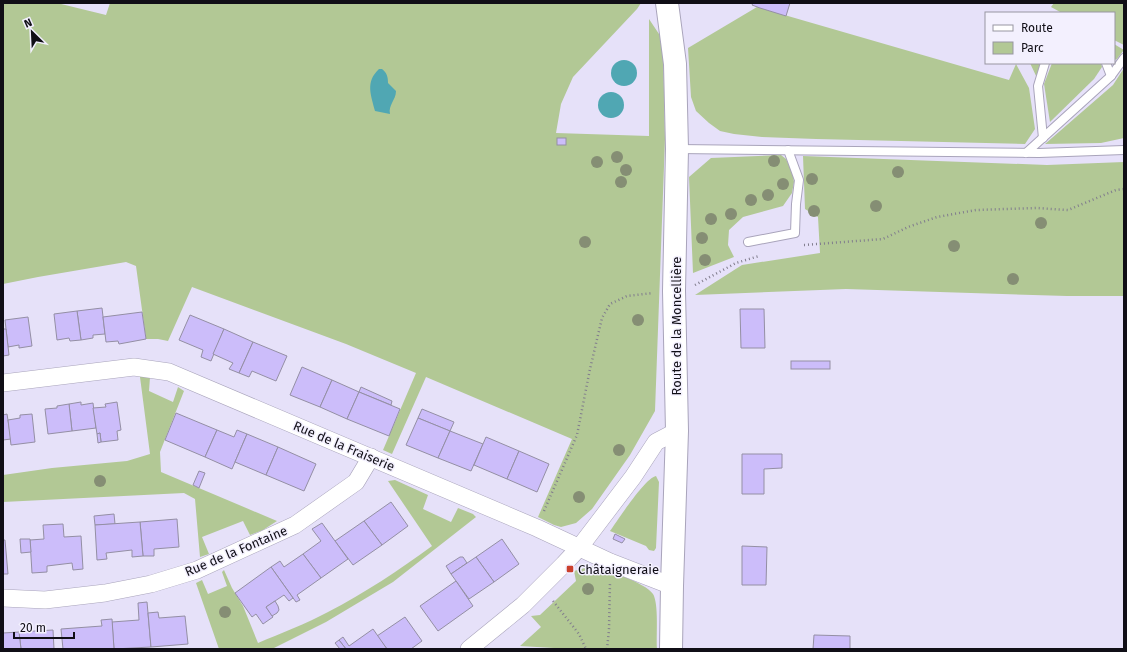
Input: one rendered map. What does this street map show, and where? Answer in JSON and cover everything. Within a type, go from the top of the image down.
[{"type":"street","name":"Route de la Moncellière","points":[[667,3],[675,64],[677,149],[674,291],[677,431],[672,586],[672,649]]},
{"type":"street","name":"Rue de la Fraiserie","points":[[3,383],[134,367],[168,372],[537,528],[610,562],[672,586]]},
{"type":"street","points":[[469,649],[523,605],[544,585],[579,548],[633,477],[656,442],[677,431]]},
{"type":"street","name":"Rue de la Fontaine","points":[[3,598],[45,600],[105,593],[151,584],[197,570],[295,525],[356,482],[371,457]]},
{"type":"lane","points":[[1026,153],[1111,76],[1124,58]]},
{"type":"lane","points":[[1043,138],[1038,86],[1045,64]]},
{"type":"lane","points":[[1106,64],[1111,76]]},
{"type":"lane","points":[[677,149],[1026,153],[1124,150]]},
{"type":"lane","points":[[748,242],[795,233],[799,180],[788,150]]},
{"type":"path","points":[[801,245],[883,239],[908,227],[937,217],[976,210],[1037,208],[1068,210],[1116,190],[1124,189]]},
{"type":"path","points":[[537,528],[577,435],[602,318],[610,304],[627,296],[690,288],[736,262],[766,254]]},
{"type":"path","points":[[607,649],[609,630],[610,576]]},
{"type":"path","points":[[544,585],[552,600],[579,634],[586,649]]},
{"type":"green space","points":[[3,3],[57,3],[106,15],[110,3],[641,3],[573,77],[561,104],[556,133],[649,136],[649,19],[661,37],[663,46],[665,139],[655,411],[630,455],[592,509],[576,523],[561,527],[538,517],[572,439],[426,377],[392,454],[383,450],[416,373],[346,344],[192,287],[168,341],[146,339],[136,266],[126,262],[3,284]]},
{"type":"green space","points":[[1054,3],[1124,3],[1124,45],[1115,40],[1115,12],[1060,12],[1051,7]]},
{"type":"green space","points":[[757,7],[1009,80],[1016,64],[1029,88],[1035,129],[1025,144],[762,137],[720,131],[696,111],[691,97],[688,48]]},
{"type":"green space","points":[[1115,45],[1124,50],[1116,60],[1115,59]]},
{"type":"green space","points":[[1030,64],[1040,64],[1037,78]]},
{"type":"green space","points":[[1052,64],[1101,64],[1102,67],[1094,79],[1050,122],[1044,84]]},
{"type":"green space","points":[[1124,68],[1124,138],[1101,143],[1045,144],[1113,85]]},
{"type":"green space","points":[[781,155],[786,159],[792,170],[794,182],[792,193],[783,206],[743,217],[729,230],[728,245],[734,257],[693,273],[689,177],[711,158]]},
{"type":"green space","points":[[803,156],[1047,165],[1124,162],[1124,296],[1067,296],[846,289],[695,295],[742,265],[820,253],[818,217],[805,209]]},
{"type":"green space","points":[[140,377],[150,377],[149,391],[173,402],[178,387],[184,391],[160,452],[161,472],[277,521],[263,530],[250,535],[243,521],[202,537],[209,554],[200,557],[195,499],[184,493],[3,502],[3,475],[52,468],[127,461],[150,454]]},
{"type":"green space","points":[[656,476],[659,482],[656,548],[654,551],[649,550],[646,546],[610,531],[639,491],[651,478]]},
{"type":"green space","points":[[395,480],[428,495],[423,509],[451,522],[458,508],[473,514],[476,517],[393,582],[326,622],[272,649],[219,649],[196,583],[202,580],[208,594],[227,586],[222,572],[224,570],[232,588],[243,606],[258,643],[342,605],[382,581],[432,546],[388,481]]},
{"type":"green space","points":[[592,566],[634,581],[642,585],[653,594],[657,612],[657,649],[571,649],[520,646],[541,627],[531,616],[540,615],[576,581],[574,571]]},
{"type":"water","points":[[624,60],[633,64],[637,73],[633,82],[624,86],[615,82],[611,73],[615,64]]},
{"type":"water","points":[[379,69],[382,69],[385,72],[388,83],[396,91],[390,108],[390,114],[375,111],[372,100],[370,89],[372,79]]},
{"type":"water","points":[[611,92],[620,96],[624,105],[620,114],[611,118],[602,114],[598,105],[602,96]]},
{"type":"building","points":[[753,3],[790,3],[786,16],[752,5]]},
{"type":"building","points":[[557,138],[566,138],[566,145],[557,145]]},
{"type":"building","points":[[102,308],[105,334],[93,335],[93,338],[81,340],[77,311]]},
{"type":"building","points":[[740,309],[764,309],[765,348],[741,348]]},
{"type":"building","points":[[77,311],[81,340],[70,341],[69,338],[57,340],[54,314]]},
{"type":"building","points":[[142,312],[146,339],[119,344],[118,341],[106,342],[103,317]]},
{"type":"building","points":[[190,315],[224,329],[211,361],[201,357],[203,350],[179,340]]},
{"type":"building","points":[[28,317],[32,346],[19,348],[19,345],[8,347],[5,320]]},
{"type":"building","points":[[3,329],[6,329],[9,355],[3,356]]},
{"type":"building","points":[[224,329],[253,342],[239,373],[229,369],[233,363],[213,354]]},
{"type":"building","points":[[253,342],[287,356],[276,381],[252,371],[249,377],[239,373]]},
{"type":"building","points":[[791,361],[830,361],[830,369],[791,369]]},
{"type":"building","points":[[302,367],[332,380],[320,407],[290,395]]},
{"type":"building","points":[[332,380],[359,392],[347,419],[320,407]]},
{"type":"building","points":[[361,387],[392,401],[391,405],[359,392]]},
{"type":"building","points":[[359,392],[400,409],[389,436],[347,419]]},
{"type":"building","points":[[81,402],[81,405],[93,403],[96,428],[72,431],[69,404]]},
{"type":"building","points":[[117,402],[121,430],[117,431],[118,440],[101,442],[100,433],[97,434],[93,408],[106,407],[105,404]]},
{"type":"building","points":[[69,404],[72,431],[48,434],[45,409],[57,408],[57,406]]},
{"type":"building","points":[[422,409],[454,422],[450,431],[418,418]]},
{"type":"building","points":[[176,413],[217,430],[205,457],[165,440]]},
{"type":"building","points":[[7,414],[11,439],[3,440],[3,415]]},
{"type":"building","points":[[32,414],[35,442],[11,445],[8,420],[20,418],[20,415]]},
{"type":"building","points":[[418,418],[450,431],[438,458],[406,445]]},
{"type":"building","points":[[217,430],[234,437],[237,430],[247,434],[232,469],[205,457]]},
{"type":"building","points":[[450,431],[483,444],[471,471],[438,458]]},
{"type":"building","points":[[100,433],[101,442],[98,443],[97,434]]},
{"type":"building","points":[[247,434],[278,447],[266,475],[235,462]]},
{"type":"building","points":[[486,437],[519,451],[507,479],[474,465]]},
{"type":"building","points":[[278,447],[316,464],[304,491],[266,475]]},
{"type":"building","points":[[519,451],[549,464],[537,492],[507,479]]},
{"type":"building","points":[[742,454],[782,454],[782,468],[764,469],[764,494],[742,494]]},
{"type":"building","points":[[199,471],[205,473],[199,488],[193,485]]},
{"type":"building","points":[[391,502],[408,526],[382,545],[364,521]]},
{"type":"building","points":[[114,514],[115,524],[95,525],[94,516]]},
{"type":"building","points":[[177,519],[179,547],[154,549],[154,556],[143,556],[140,522]]},
{"type":"building","points":[[364,521],[382,545],[353,565],[335,541]]},
{"type":"building","points":[[140,522],[143,556],[132,557],[132,550],[106,553],[107,559],[97,560],[95,525]]},
{"type":"building","points":[[322,523],[348,559],[321,578],[303,554],[321,541],[312,529]]},
{"type":"building","points":[[63,524],[64,537],[81,536],[83,569],[73,570],[72,563],[47,566],[47,572],[32,573],[30,540],[44,539],[43,525]]},
{"type":"building","points":[[615,534],[625,539],[622,543],[613,539]]},
{"type":"building","points":[[20,539],[30,539],[31,552],[21,553]]},
{"type":"building","points":[[502,539],[519,564],[494,582],[476,557]]},
{"type":"building","points":[[3,540],[5,540],[8,574],[3,574]]},
{"type":"building","points":[[742,546],[767,547],[766,585],[742,585]]},
{"type":"building","points":[[303,554],[321,578],[297,595],[300,600],[296,602],[271,567],[280,561],[284,567]]},
{"type":"building","points":[[460,557],[463,557],[467,563],[451,574],[446,566]]},
{"type":"building","points":[[476,557],[494,582],[469,599],[451,574]]},
{"type":"building","points":[[271,567],[293,598],[289,601],[284,595],[266,607],[273,617],[263,624],[256,614],[252,617],[235,593]]},
{"type":"building","points":[[456,581],[473,606],[438,631],[420,606]]},
{"type":"building","points":[[275,601],[279,610],[272,616],[266,607]]},
{"type":"building","points":[[147,602],[151,647],[114,649],[112,622],[139,620],[138,603]]},
{"type":"building","points":[[158,612],[159,618],[185,616],[188,644],[151,647],[148,613]]},
{"type":"building","points":[[405,617],[422,641],[411,649],[387,649],[377,636]]},
{"type":"building","points":[[112,619],[114,649],[63,649],[61,629],[102,626],[101,620]]},
{"type":"building","points":[[373,629],[387,649],[346,649],[339,640],[343,637],[349,646]]},
{"type":"building","points":[[53,630],[54,649],[21,649],[19,632]]},
{"type":"building","points":[[19,632],[21,649],[3,649],[3,633]]},
{"type":"building","points":[[814,635],[850,636],[850,649],[813,649]]},
{"type":"building","points":[[339,640],[346,649],[340,649],[335,643]]},
{"type":"place","name":"Châtaigneraie","points":[[570,569]]}]
